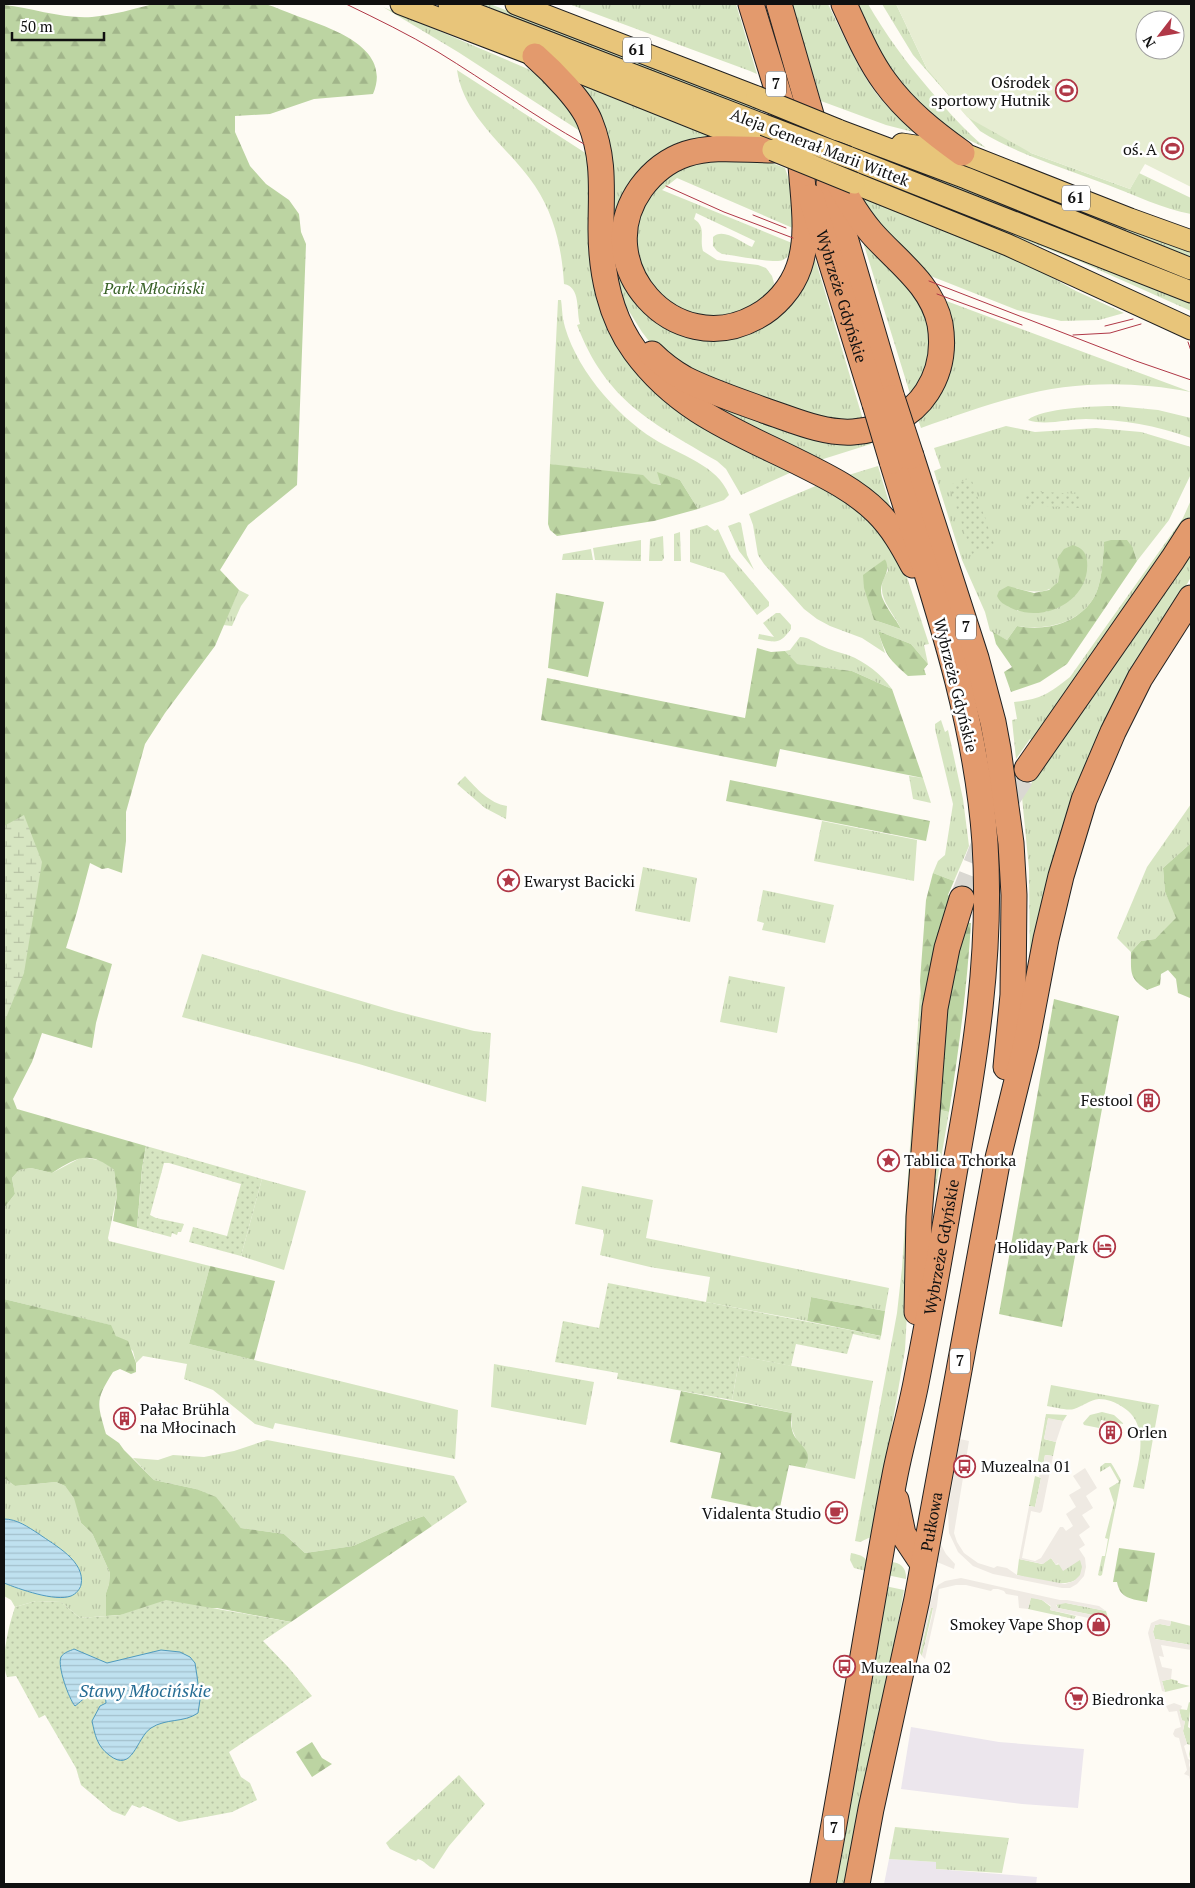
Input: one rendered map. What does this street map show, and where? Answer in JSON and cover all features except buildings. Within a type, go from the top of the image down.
[{"type":"highway","name":"Wybrzeże Gdyńskie","points":[[750,4],[801,165],[884,401],[902,459],[985,692],[998,749],[1008,817],[1014,895],[1015,963],[1012,1016],[998,1158]]},
{"type":"highway","name":"Wybrzeże Gdyńskie","points":[[779,4],[822,151],[884,401]]},
{"type":"highway","points":[[844,4],[867,54],[884,82],[907,108],[962,153]]},
{"type":"highway","points":[[535,56],[551,71],[590,120],[602,165],[603,260],[616,319],[628,341],[656,378],[696,410],[725,427],[834,480],[870,506],[894,532],[942,624]]},
{"type":"highway","points":[[773,150],[729,148],[684,155],[662,166],[645,182],[632,203],[625,226],[625,250],[628,266],[636,284],[648,300],[659,310],[674,319],[697,327],[725,328],[751,320],[762,314],[779,299],[787,290],[796,273],[804,245],[801,165]]},
{"type":"highway","points":[[609,290],[621,315],[643,345],[668,367],[686,379],[755,407],[830,430],[852,433],[872,430],[898,420],[920,402],[936,375],[942,338],[938,315],[927,293],[917,280],[870,231],[849,201],[822,151]]},
{"type":"highway","name":"Wybrzeże Gdyńskie","points":[[902,459],[942,624],[964,702],[978,780],[984,840],[986,940],[979,1025],[971,1078],[915,1387]]},
{"type":"highway","points":[[1027,769],[1173,559],[1191,530]]},
{"type":"highway","points":[[998,1158],[1026,1044],[1054,902],[1084,800],[1105,749],[1131,695],[1160,645],[1191,598]]},
{"type":"highway","points":[[915,1387],[919,1217],[932,1038],[942,970],[962,899]]},
{"type":"highway","name":"Pułkowa","points":[[857,1884],[923,1564],[998,1158]]},
{"type":"highway","name":"7","points":[[823,1884],[845,1771],[859,1670],[896,1473],[915,1387]]},
{"type":"highway","points":[[896,1473],[896,1507],[903,1534],[923,1564]]},
{"type":"main road","points":[[401,4],[773,150],[1008,245],[1191,329]]},
{"type":"main road","name":"Aleja Generał Marii Wittek","points":[[449,4],[1191,292]]},
{"type":"main road","name":"Aleja Generał Marii Wittek","points":[[516,4],[848,134],[966,178],[1191,269]]},
{"type":"main road","name":"61","points":[[848,134],[962,153],[1191,241]]},
{"type":"shaded area","points":[[1048,1418],[1063,1421],[1056,1442],[1044,1439]]},
{"type":"shaded area","points":[[960,1439],[969,1441],[954,1533],[957,1542],[964,1553],[978,1563],[994,1568],[997,1566],[1007,1568],[1017,1575],[1065,1584],[1074,1581],[1080,1575],[1082,1567],[1080,1560],[1063,1571],[1058,1563],[1056,1565],[1051,1558],[1043,1564],[1019,1559],[1029,1506],[1035,1507],[1041,1478],[1039,1477],[1040,1472],[1042,1472],[1045,1455],[1053,1456],[1042,1511],[1040,1513],[1031,1511],[1022,1558],[1035,1561],[1041,1558],[1060,1527],[1063,1527],[1066,1531],[1073,1526],[1066,1514],[1076,1507],[1069,1495],[1081,1488],[1073,1476],[1085,1468],[1097,1488],[1086,1496],[1093,1508],[1082,1515],[1090,1527],[1079,1535],[1085,1545],[1079,1549],[1085,1558],[1086,1567],[1084,1576],[1077,1584],[1070,1588],[1062,1588],[993,1574],[973,1566],[958,1552],[949,1533],[948,1510]]},
{"type":"shaded area","points":[[940,1543],[946,1554],[955,1564],[954,1569],[937,1562]]},
{"type":"shaded area","points":[[961,1578],[1060,1600],[1099,1606],[1106,1611],[1066,1603],[1056,1605],[1058,1608],[1108,1618],[1108,1622],[1050,1610],[1051,1606],[1042,1600],[1031,1598],[1028,1609],[1019,1608],[1018,1596],[1006,1594],[998,1589],[991,1591],[966,1585],[956,1585],[939,1589],[925,1659],[922,1656],[933,1608],[931,1608],[919,1652],[933,1593],[938,1585],[945,1581]]},
{"type":"shaded area","points":[[1160,1619],[1171,1621],[1170,1626],[1155,1625],[1153,1631],[1155,1639],[1191,1645],[1191,1650],[1161,1645],[1164,1657],[1159,1656],[1162,1667],[1172,1669],[1171,1679],[1162,1681],[1165,1692],[1162,1691],[1148,1633],[1151,1623]]},
{"type":"shaded area","points":[[1174,1703],[1182,1706],[1179,1710],[1182,1720],[1185,1721],[1183,1731],[1187,1744],[1184,1746],[1190,1760],[1191,1784],[1189,1776],[1184,1774],[1187,1770],[1179,1738],[1173,1734],[1175,1729],[1181,1727],[1177,1711],[1169,1712],[1166,1706]]},
{"type":"shaded area","points":[[911,1727],[999,1742],[1084,1749],[1078,1808],[1022,1804],[901,1789]]},
{"type":"shaded area","points":[[889,1859],[936,1862],[936,1869],[1037,1877],[1036,1884],[884,1884]]},
{"type":"green space","name":"Park Młociński","points":[[153,4],[269,5],[326,27],[355,42],[366,52],[374,64],[377,78],[373,94],[314,99],[270,114],[235,116],[235,132],[250,166],[266,184],[289,200],[299,214],[301,232],[306,244],[297,485],[248,525],[220,570],[239,590],[215,646],[165,713],[145,744],[126,812],[126,841],[122,873],[108,868],[102,869],[90,863],[66,948],[112,964],[96,1023],[92,1048],[42,1033],[32,1062],[13,1099],[17,1109],[146,1146],[137,1228],[113,1221],[117,1195],[114,1170],[90,1158],[76,1160],[52,1173],[31,1168],[19,1170],[12,1178],[15,1194],[4,1208],[4,5],[59,15],[92,17],[123,12]]},
{"type":"green space","points":[[468,4],[490,4],[760,107],[762,116]]},
{"type":"green space","points":[[569,4],[736,4],[757,74],[750,71]]},
{"type":"green space","points":[[792,4],[828,4],[866,79],[883,101],[917,133],[886,125],[821,101]]},
{"type":"green space","points":[[850,4],[868,4],[889,37],[921,79],[956,120],[986,148],[960,136],[939,123],[903,94]]},
{"type":"green space","points":[[882,4],[896,4],[927,69],[1031,153],[1130,189],[1139,173],[1191,198],[1191,214],[1160,205],[1042,161],[995,140],[980,131],[913,55]]},
{"type":"green space","name":"Ośrodek sportowy Hutnik","points":[[896,4],[1191,4],[1191,187],[1145,164],[1130,189],[1031,153],[967,117],[927,69]]},
{"type":"green space","points":[[383,7],[528,69],[555,88],[572,110],[583,133],[458,52]]},
{"type":"green space","points":[[457,70],[587,154],[589,184],[588,247],[600,306],[623,354],[647,385],[685,416],[792,472],[741,495],[726,469],[717,461],[651,421],[633,407],[602,373],[577,325],[580,324],[577,300],[573,290],[564,284],[559,246],[548,209],[525,172],[478,118],[461,87]]},
{"type":"green space","points":[[575,81],[727,140],[634,181],[622,199],[617,220],[636,298],[736,335],[811,245],[864,423],[824,422],[702,377],[655,349],[627,308],[616,282],[613,254],[613,173],[609,139],[603,122]]},
{"type":"green space","points":[[842,141],[1191,277],[1191,282],[845,148]]},
{"type":"green space","points":[[759,158],[785,168],[791,186],[795,229],[677,178],[662,190],[792,243],[789,255],[779,261],[722,254],[713,246],[713,237],[717,234],[727,234],[752,247],[755,241],[696,213],[694,219],[702,229],[703,251],[717,260],[758,265],[766,268],[772,276],[774,283],[772,293],[763,302],[724,317],[686,313],[650,286],[635,252],[641,207],[669,174],[696,162]]},
{"type":"green space","points":[[957,165],[1191,251],[1191,258],[1033,197]]},
{"type":"green space","points":[[850,168],[1191,300],[1191,311],[1081,262],[851,173]]},
{"type":"green space","points":[[856,193],[1023,261],[1076,291],[1124,313],[1099,320],[1061,321],[1017,310],[923,273],[881,232]]},
{"type":"green space","points":[[860,232],[897,269],[931,319],[933,354],[911,397]]},
{"type":"green space","points":[[941,299],[1191,392],[1147,386],[1081,385],[1004,400],[921,428],[917,417]]},
{"type":"green space","points":[[558,300],[561,300],[563,319],[568,336],[585,370],[597,387],[639,429],[707,468],[716,476],[724,485],[729,495],[724,500],[698,509],[680,480],[658,473],[662,485],[550,464]]},
{"type":"green space","points":[[687,389],[870,440],[871,444],[817,461],[761,436]]},
{"type":"green space","points":[[1116,406],[1158,410],[1191,418],[1191,438],[1139,424],[1113,421],[1086,419],[1035,422],[1028,420],[1057,410]]},
{"type":"green space","points":[[1006,426],[1035,432],[1096,428],[1141,432],[1191,447],[1191,474],[1169,520],[1137,561],[1133,548],[1104,542],[1098,590],[1084,610],[1067,621],[1058,624],[1038,627],[1017,626],[1007,640],[990,631],[985,612],[962,560],[934,471],[941,468],[934,448]],"holes":[[[1057,559],[1070,600],[1046,612],[1017,611],[1016,588],[1037,592],[1051,589],[1059,579],[1060,570]]]},
{"type":"green space","points":[[550,464],[643,475],[651,483],[661,485],[657,472],[680,480],[698,509],[654,521],[557,536],[550,530],[548,524]]},
{"type":"green space","points":[[878,466],[895,522],[842,477]]},
{"type":"green space","points":[[971,478],[995,547],[972,554],[949,485]]},
{"type":"green space","points":[[818,485],[840,498],[871,521],[903,565],[929,644],[924,645],[928,664],[911,644],[878,631],[885,653],[862,638],[817,619],[804,609],[758,555],[753,525],[749,514]],"holes":[[[885,559],[888,571],[884,579],[882,594],[901,629],[874,620],[879,564]]]},
{"type":"green space","points":[[1026,491],[1081,494],[1079,508],[1026,505]]},
{"type":"green space","points":[[1191,500],[1191,518],[1186,526],[1036,741],[1030,739],[1016,759],[1012,720],[1017,719],[1014,702],[1044,695],[1070,677],[1183,518]]},
{"type":"green space","points":[[741,523],[747,555],[754,570],[739,551],[728,526]]},
{"type":"green space","points":[[707,525],[715,531],[718,529],[731,557],[769,602],[769,606],[757,615],[724,573],[690,562],[690,530]]},
{"type":"green space","points":[[680,532],[681,561],[674,561],[674,534]]},
{"type":"green space","points":[[663,536],[664,558],[662,561],[649,561],[650,539]]},
{"type":"green space","points":[[641,540],[641,561],[595,560],[593,548]]},
{"type":"green space","points":[[1127,540],[1133,548],[1137,561],[1067,664],[1040,682],[1011,692],[1004,672],[1012,667],[996,644],[993,632],[1007,640],[1017,626],[1048,627],[1067,621],[1084,610],[1098,590],[1104,542]]},
{"type":"green space","points":[[1073,545],[1086,555],[1086,575],[1081,587],[1063,605],[1037,613],[1024,612],[1011,608],[999,600],[997,596],[999,591],[1008,586],[1034,593],[1049,590],[1058,582],[1060,571],[1057,559],[1064,549]]},
{"type":"green space","points":[[1191,547],[1191,577],[1123,692],[1030,972],[1029,869],[1022,797]]},
{"type":"green space","points":[[591,549],[593,560],[562,560],[563,554]]},
{"type":"green space","points":[[885,559],[887,569],[881,586],[882,597],[901,629],[874,620],[864,588],[863,575]]},
{"type":"green space","points":[[239,590],[249,595],[241,606],[232,626],[223,625]]},
{"type":"green space","points":[[556,593],[604,602],[588,677],[548,668]]},
{"type":"green space","points":[[776,613],[780,613],[791,625],[791,629],[783,638],[777,641],[758,639],[759,634],[774,637],[763,623]]},
{"type":"green space","points":[[878,631],[911,644],[928,664],[924,669],[926,675],[908,676],[892,661],[886,652]]},
{"type":"green space","points":[[800,637],[861,661],[878,673],[892,689],[852,671],[796,664],[785,651],[790,650]]},
{"type":"green space","points":[[757,648],[771,652],[785,651],[797,664],[852,671],[892,689],[923,778],[780,749],[776,767],[541,720],[547,678],[745,718]]},
{"type":"green space","points":[[941,720],[945,732],[948,730],[963,799],[969,846],[954,881],[933,873],[938,861],[945,855],[953,804],[935,729],[935,724]]},
{"type":"green space","points":[[465,776],[489,799],[507,806],[506,819],[485,808],[457,784]]},
{"type":"green space","points":[[909,776],[923,778],[931,803],[913,799]]},
{"type":"green space","points":[[730,780],[930,821],[926,841],[726,801]]},
{"type":"green space","points":[[1191,804],[1191,843],[1163,868],[1165,892],[1177,918],[1155,939],[1141,941],[1131,952],[1117,938],[1147,867]]},
{"type":"green space","points":[[24,815],[42,862],[24,973],[4,1023],[4,826]]},
{"type":"green space","points":[[822,821],[917,840],[914,881],[814,861]]},
{"type":"green space","points":[[1191,843],[1190,998],[1178,993],[1176,979],[1168,970],[1161,974],[1160,985],[1147,990],[1137,982],[1132,974],[1131,952],[1141,941],[1155,939],[1176,918],[1165,892],[1163,868]]},
{"type":"green space","points":[[643,867],[697,878],[690,922],[635,911]]},
{"type":"green space","points":[[933,873],[954,881],[948,895],[954,898],[927,1005],[921,999],[920,981],[926,900]]},
{"type":"green space","points":[[763,890],[834,905],[825,943],[762,930],[764,923],[757,921]]},
{"type":"green space","points":[[963,922],[971,923],[962,1018],[949,1112],[936,1109],[940,1037]]},
{"type":"green space","points":[[202,954],[395,1011],[474,1031],[491,1033],[486,1102],[359,1064],[182,1017]]},
{"type":"green space","points":[[729,976],[785,987],[777,1033],[720,1022]]},
{"type":"green space","points":[[920,993],[924,1003],[905,1350],[873,1536],[860,1542],[855,1541],[897,1313],[902,1268]]},
{"type":"green space","points":[[1054,999],[1119,1016],[1062,1327],[999,1314]]},
{"type":"green space","points":[[936,1109],[949,1112],[932,1211]]},
{"type":"green space","points":[[146,1146],[262,1179],[241,1256],[189,1242],[193,1227],[227,1236],[241,1184],[169,1163],[164,1163],[150,1215],[184,1224],[181,1232],[178,1232],[177,1235],[172,1233],[171,1237],[137,1228]]},
{"type":"green space","points":[[82,1157],[103,1161],[114,1170],[117,1195],[109,1241],[210,1266],[189,1344],[458,1410],[455,1459],[275,1423],[273,1429],[255,1424],[213,1390],[184,1379],[187,1364],[143,1356],[136,1363],[133,1351],[116,1336],[110,1325],[4,1299],[4,1208],[15,1194],[12,1178],[19,1170],[31,1168],[52,1173]]},
{"type":"green space","points":[[262,1179],[306,1191],[284,1270],[241,1256]]},
{"type":"green space","points":[[582,1186],[653,1200],[646,1238],[889,1288],[885,1311],[811,1297],[807,1321],[706,1302],[710,1277],[650,1267],[600,1255],[604,1235],[603,1230],[575,1224]]},
{"type":"green space","points":[[210,1266],[275,1281],[254,1360],[189,1344]]},
{"type":"green space","points":[[608,1283],[881,1336],[880,1340],[853,1334],[847,1354],[796,1344],[791,1366],[740,1356],[732,1400],[617,1379],[618,1373],[555,1362],[563,1321],[599,1328]]},
{"type":"green space","points":[[811,1297],[885,1311],[881,1336],[807,1321]]},
{"type":"green space","points":[[4,1299],[111,1325],[116,1336],[128,1341],[136,1363],[136,1372],[131,1374],[120,1369],[113,1372],[103,1389],[99,1402],[106,1434],[119,1443],[154,1480],[196,1489],[216,1497],[241,1528],[284,1534],[305,1553],[353,1546],[424,1516],[432,1526],[291,1622],[217,1608],[106,1616],[106,1593],[110,1573],[92,1533],[81,1523],[74,1498],[65,1486],[56,1482],[15,1486],[4,1478]]},
{"type":"green space","points":[[740,1356],[873,1381],[855,1479],[805,1468],[807,1464],[792,1429],[792,1413],[732,1400]]},
{"type":"green space","points":[[494,1364],[594,1382],[586,1425],[491,1407]]},
{"type":"green space","points":[[1051,1385],[1159,1405],[1144,1489],[1133,1487],[1140,1454],[1140,1432],[1130,1413],[1116,1403],[1102,1399],[1071,1409],[1047,1406]]},
{"type":"green space","points":[[681,1391],[792,1413],[792,1431],[806,1451],[808,1458],[805,1468],[789,1465],[779,1512],[711,1498],[721,1453],[670,1442]]},
{"type":"green space","points":[[1102,1412],[1114,1415],[1124,1424],[1101,1420],[1099,1428],[1084,1425],[1083,1423],[1090,1415]]},
{"type":"green space","points":[[1046,1414],[1067,1415],[1063,1421],[1048,1419],[1044,1439],[1056,1442],[1053,1456],[1045,1455],[1042,1472],[1036,1471]]},
{"type":"green space","points":[[267,1440],[454,1476],[467,1502],[432,1526],[424,1516],[353,1546],[305,1553],[284,1534],[241,1528],[230,1516],[196,1489],[154,1480],[133,1458],[158,1460],[173,1455],[204,1457],[234,1451]]},
{"type":"green space","points":[[1105,1463],[1111,1463],[1121,1480],[1102,1575],[1100,1576],[1098,1575],[1102,1556],[1105,1556],[1108,1539],[1105,1538],[1114,1503],[1109,1488],[1119,1482],[1110,1466],[1100,1472],[1100,1467]]},
{"type":"green space","points":[[1035,1476],[1041,1478],[1035,1507],[1029,1506]]},
{"type":"green space","points":[[4,1478],[15,1486],[56,1482],[65,1486],[75,1498],[81,1523],[92,1533],[110,1573],[106,1593],[106,1616],[80,1618],[61,1602],[36,1601],[15,1607],[11,1600],[4,1596],[4,1583],[44,1596],[52,1596],[67,1554],[19,1522],[4,1519]]},
{"type":"green space","points":[[1119,1548],[1155,1553],[1147,1602],[1124,1595],[1117,1582],[1113,1582]]},
{"type":"green space","points":[[851,1553],[865,1558],[867,1563],[866,1571],[854,1568],[850,1560]]},
{"type":"green space","points":[[1051,1558],[1056,1565],[1081,1559],[1082,1571],[1078,1579],[1059,1583],[1017,1575],[1019,1559],[1042,1564]]},
{"type":"green space","points":[[890,1562],[897,1563],[902,1567],[906,1579],[887,1575]]},
{"type":"green space","points":[[885,1586],[904,1590],[850,1884],[830,1884]]},
{"type":"green space","points":[[1031,1597],[1042,1600],[1051,1607],[1050,1610],[1076,1616],[1074,1619],[1028,1609]]},
{"type":"green space","points":[[166,1600],[291,1622],[263,1641],[312,1696],[229,1752],[241,1777],[250,1783],[257,1800],[232,1812],[179,1822],[143,1806],[140,1808],[132,1805],[125,1816],[112,1811],[81,1785],[76,1768],[45,1715],[39,1718],[16,1676],[7,1677],[4,1661],[8,1632],[15,1607],[36,1601],[61,1602],[80,1618],[120,1615]]},
{"type":"green space","points":[[1056,1603],[1066,1603],[1106,1611],[1108,1618],[1058,1608]]},
{"type":"green space","points":[[931,1608],[933,1608],[922,1656],[920,1653]]},
{"type":"green space","points":[[1171,1621],[1191,1626],[1191,1645],[1155,1639],[1153,1632],[1155,1625],[1170,1626]]},
{"type":"green space","points":[[1171,1679],[1190,1686],[1165,1692],[1162,1681]]},
{"type":"green space","points":[[1189,1702],[1191,1703],[1188,1727],[1191,1729],[1191,1745],[1187,1744],[1183,1731],[1185,1721],[1182,1721],[1179,1709],[1187,1710]]},
{"type":"green space","points":[[312,1742],[322,1758],[332,1764],[312,1777],[296,1752]]},
{"type":"green space","points":[[1191,1745],[1191,1763],[1189,1754]]},
{"type":"green space","points":[[459,1775],[485,1804],[449,1846],[434,1869],[418,1859],[416,1861],[390,1849],[386,1843]]},
{"type":"green space","points":[[895,1827],[1009,1838],[1002,1873],[936,1869],[936,1862],[889,1859]]},
{"type":"water","points":[[4,1519],[13,1520],[27,1526],[68,1555],[79,1568],[81,1585],[79,1590],[71,1596],[56,1597],[37,1594],[4,1583]]},
{"type":"water","name":"Stawy Młocińskie","points":[[74,1649],[107,1663],[161,1650],[180,1652],[190,1657],[195,1663],[197,1676],[200,1700],[198,1713],[151,1728],[129,1757],[124,1760],[117,1760],[105,1752],[99,1744],[92,1721],[100,1706],[106,1703],[105,1693],[101,1691],[93,1692],[75,1706],[67,1690],[60,1661],[64,1654]]},
{"type":"tunnel","points":[[962,899],[992,823],[1027,769]]},
{"type":"tram line","points":[[346,4],[438,52],[584,144]]},
{"type":"tram line","points":[[666,186],[724,212],[793,238]]},
{"type":"tram line","points":[[753,215],[786,228]]},
{"type":"tram line","points":[[929,281],[1136,361],[1191,380]]},
{"type":"tram line","points":[[937,294],[1022,325]]},
{"type":"tram line","points":[[1105,326],[1133,319]]},
{"type":"tram line","points":[[1073,335],[1110,333],[1141,324]]},
{"type":"tram line","points":[[1188,342],[1191,351]]},
{"type":"place","name":"Ośrodek sportowy Hutnik","points":[[1066,91]]},
{"type":"place","name":"oś. A","points":[[1173,149]]},
{"type":"place","name":"Ewaryst Bacicki","points":[[508,881]]},
{"type":"place","name":"Festool","points":[[1149,1100]]},
{"type":"place","name":"Tablica Tchorka","points":[[888,1160]]},
{"type":"place","name":"Holiday Park","points":[[1104,1247]]},
{"type":"place","name":"Pałac Brühla na Młocinach","points":[[124,1418]]},
{"type":"place","name":"Orlen","points":[[1111,1432]]},
{"type":"place","name":"Muzealna 01","points":[[965,1466]]},
{"type":"place","name":"Vidalenta Studio","points":[[837,1513]]},
{"type":"place","name":"Smokey Vape Shop","points":[[1099,1624]]},
{"type":"place","name":"Muzealna 02","points":[[845,1667]]},
{"type":"place","name":"Biedronka","points":[[1076,1699]]}]
